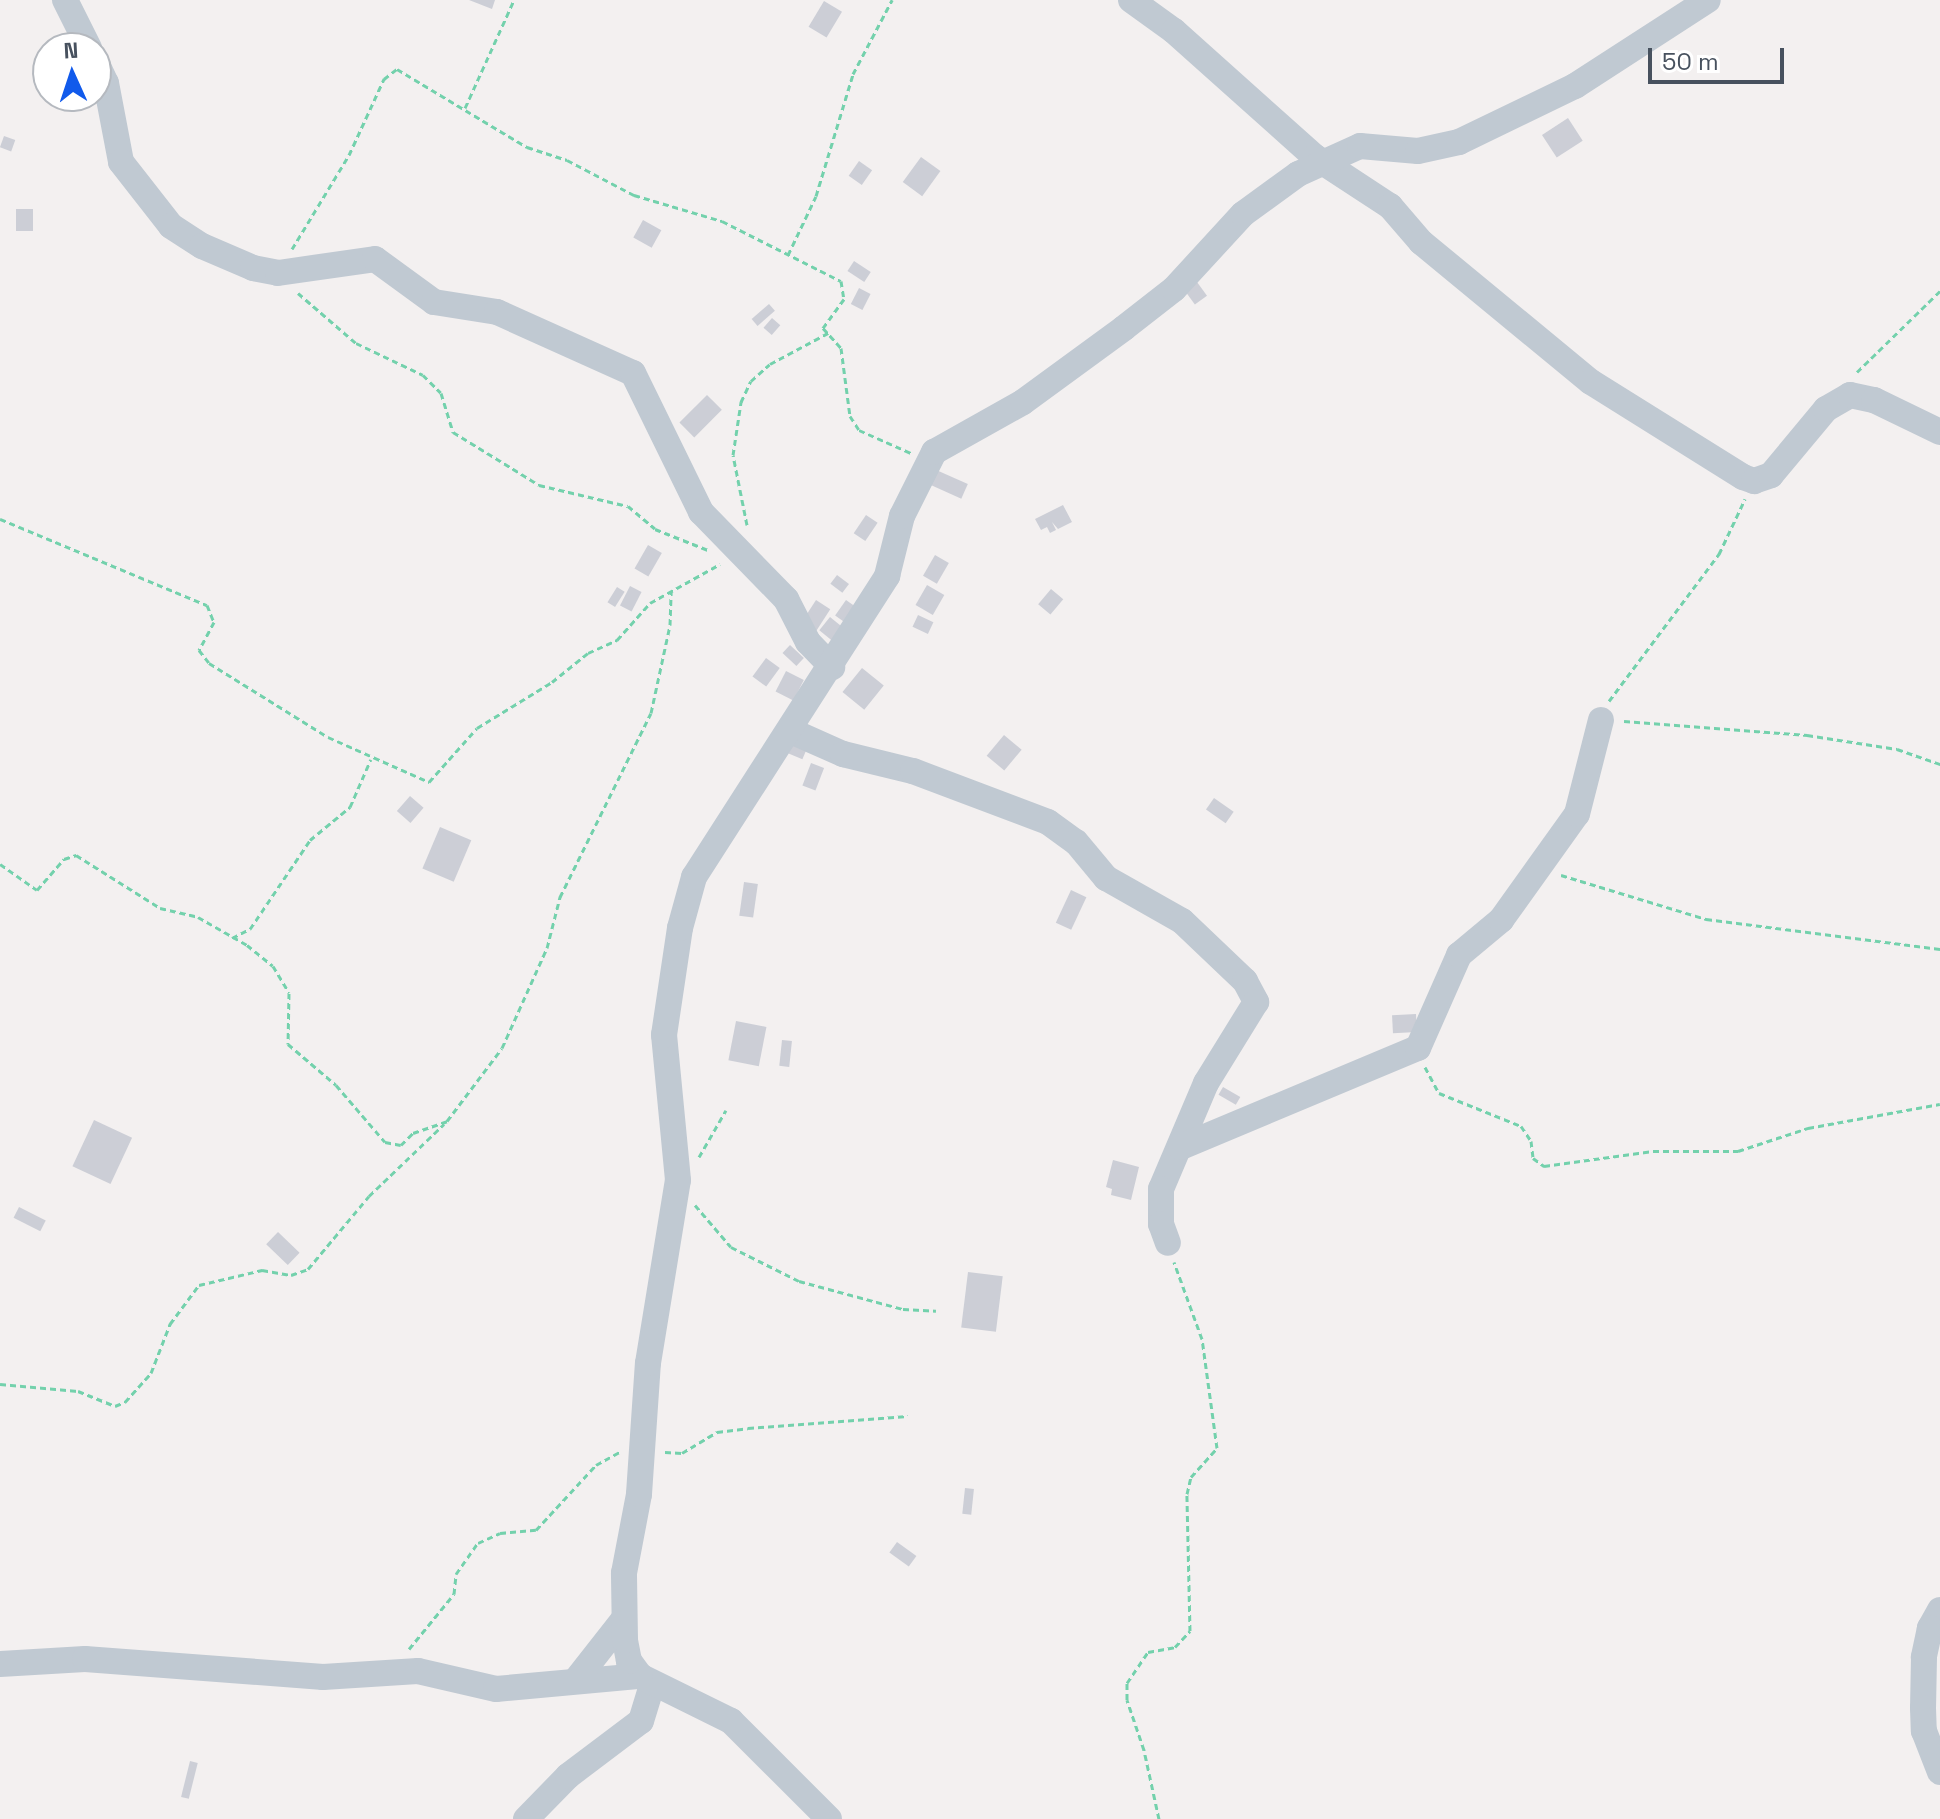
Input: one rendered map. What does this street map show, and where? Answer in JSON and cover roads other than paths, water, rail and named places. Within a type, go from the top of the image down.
[{"type":"street","points":[[65,0],[81,32]]},
{"type":"street","points":[[1131,0],[1174,31],[1322,162],[1390,206],[1421,242],[1591,382],[1754,481],[1771,475],[1834,401],[1861,395],[1940,432]]},
{"type":"street","points":[[526,1819],[568,1776],[641,1721],[646,1681],[629,1661],[623,1620],[624,1573],[644,1440],[648,1363],[687,1171],[664,1035],[680,928],[694,877],[791,731],[887,576],[902,516],[934,452],[1023,402],[1124,328],[1174,289],[1243,214],[1322,162],[1360,146],[1418,151],[1459,142],[1575,86],[1708,0]]},
{"type":"street","points":[[112,112],[121,162],[164,218],[221,257],[282,273],[375,259],[434,302],[497,312],[633,373],[701,512],[742,558],[786,599],[808,642],[832,667]]},
{"type":"street","points":[[1181,1147],[1418,1048],[1459,955],[1494,928],[1529,887],[1538,866],[1577,814],[1601,720]]},
{"type":"street","points":[[791,731],[843,754],[913,771],[1048,822],[1076,842],[1106,878],[1182,921],[1227,960],[1256,1002],[1206,1083],[1161,1189],[1161,1224],[1168,1243]]},
{"type":"street","points":[[1940,1610],[1924,1657],[1923,1708],[1924,1731],[1940,1772]]},
{"type":"street","points":[[576,1680],[623,1620]]},
{"type":"street","points":[[0,1664],[85,1659],[323,1677],[386,1671],[433,1673],[496,1689],[576,1680],[646,1681],[731,1721],[829,1819]]}]
